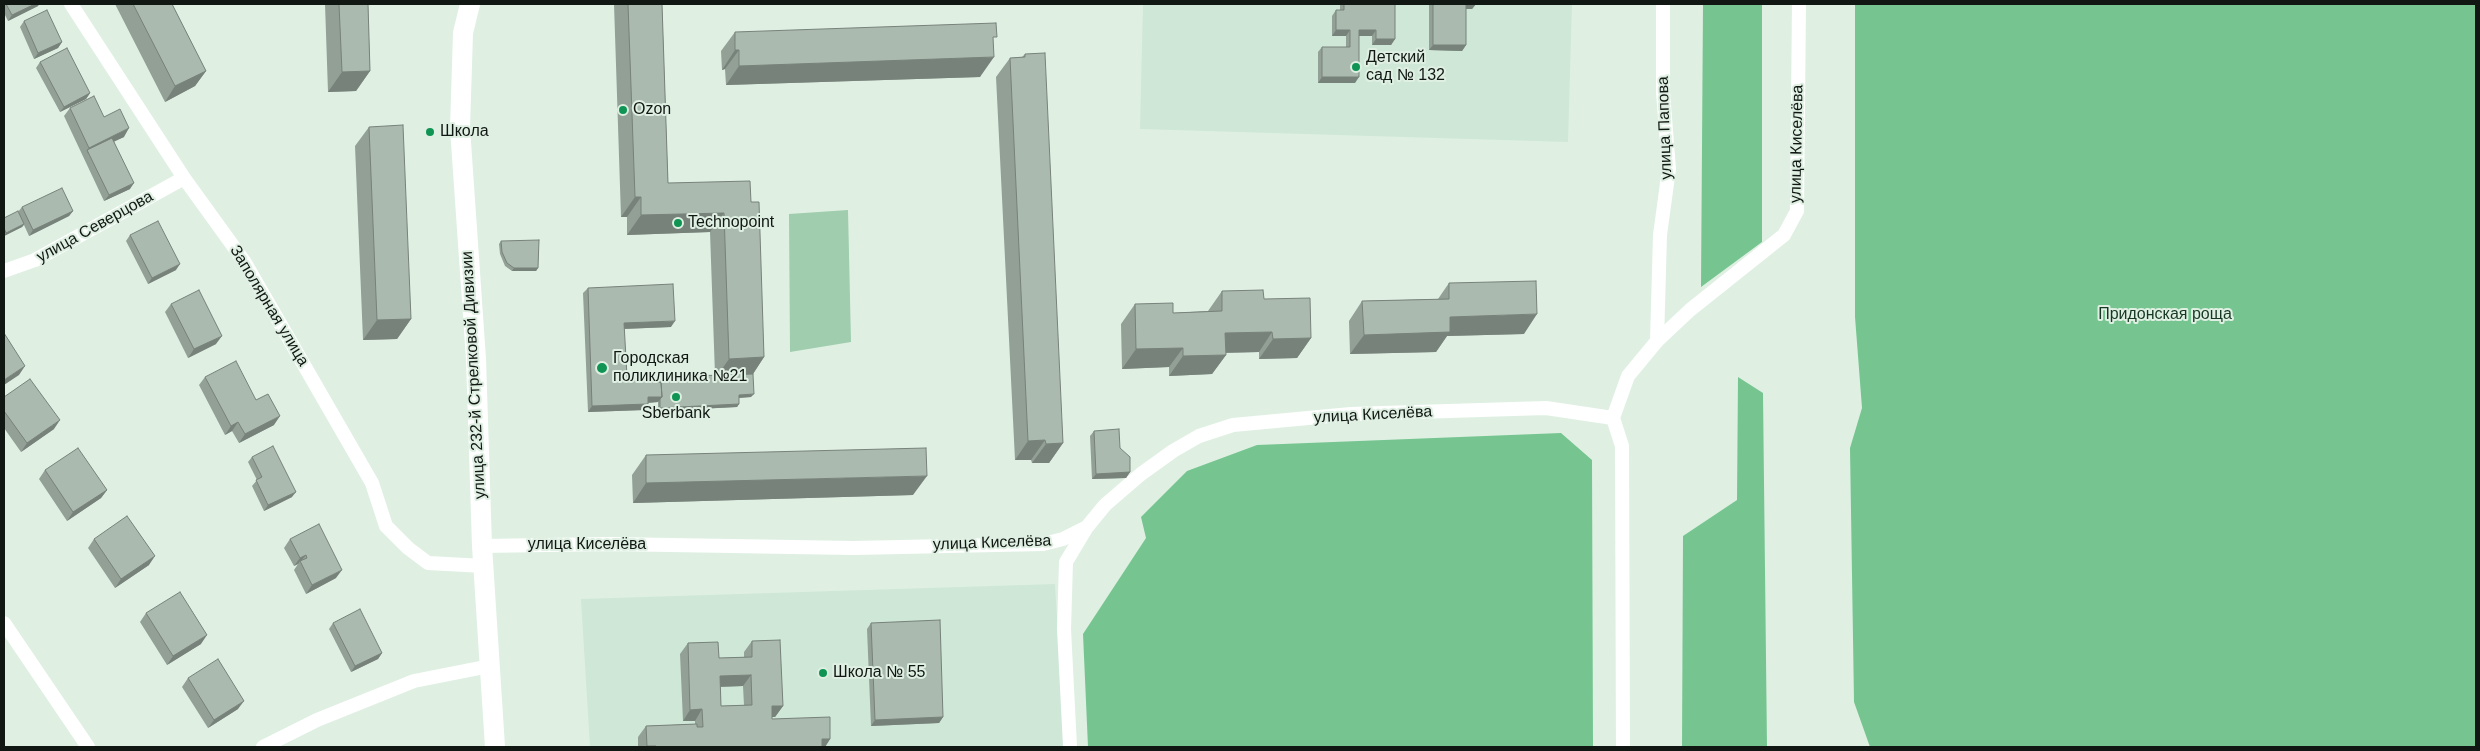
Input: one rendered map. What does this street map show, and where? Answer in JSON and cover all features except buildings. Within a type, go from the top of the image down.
[{"type":"street","name":"Заполярная улица","points":[[71,4],[184,178],[244,262],[372,483],[386,526],[408,548],[428,562],[484,566]]},
{"type":"street","name":"улица 232-й Стрелковой Дивизии","points":[[470,4],[463,33],[460,128],[476,359],[482,546],[495,747]]},
{"type":"street","name":"улица Папова","points":[[1656,341],[1660,235],[1669,169],[1663,92],[1664,4]]},
{"type":"street","name":"улица Киселёва","points":[[482,546],[610,544],[852,548],[1044,544],[1063,539],[1087,527],[1105,505],[1141,474],[1173,451],[1199,436],[1232,425],[1351,414],[1546,408],[1612,418],[1628,376],[1656,341],[1690,310],[1784,235],[1797,211],[1799,4]]},
{"type":"street","name":"улица Северцова","points":[[4,271],[35,260],[184,178]]},
{"type":"street","points":[[1612,418],[1622,446],[1623,747]]},
{"type":"street","points":[[1070,747],[1064,629],[1066,562],[1087,527]]},
{"type":"street","points":[[4,623],[88,747]]},
{"type":"street","points":[[263,747],[317,720],[406,684],[490,666]]},
{"type":"shaded area","name":"Детский сад № 132","points":[[1143,4],[1572,4],[1568,142],[1140,129]]},
{"type":"shaded area","name":"Школа № 55","points":[[1055,584],[1065,747],[590,747],[581,599]]},
{"type":"green space","points":[[1703,4],[1762,4],[1762,242],[1701,287]]},
{"type":"green space","name":"Придонская роща","points":[[1855,4],[2476,4],[2476,747],[1870,747],[1854,702],[1850,448],[1862,408],[1855,317]]},
{"type":"green space","points":[[848,210],[851,342],[790,352],[789,214]]},
{"type":"green space","points":[[1738,377],[1763,393],[1767,747],[1682,747],[1683,536],[1737,500]]},
{"type":"green space","points":[[1561,433],[1592,460],[1593,747],[1088,747],[1083,634],[1146,538],[1141,517],[1187,471],[1257,445]]},
{"type":"place","name":"Детский сад № 132","points":[[1356,67]]},
{"type":"place","name":"Ozon","points":[[623,110]]},
{"type":"place","name":"Школа","points":[[430,132]]},
{"type":"place","name":"Technopoint","points":[[678,223]]},
{"type":"place","name":"Городская поликлиника №21","points":[[602,368]]},
{"type":"place","name":"Sberbank","points":[[676,397]]},
{"type":"place","name":"Школа № 55","points":[[823,673]]}]
